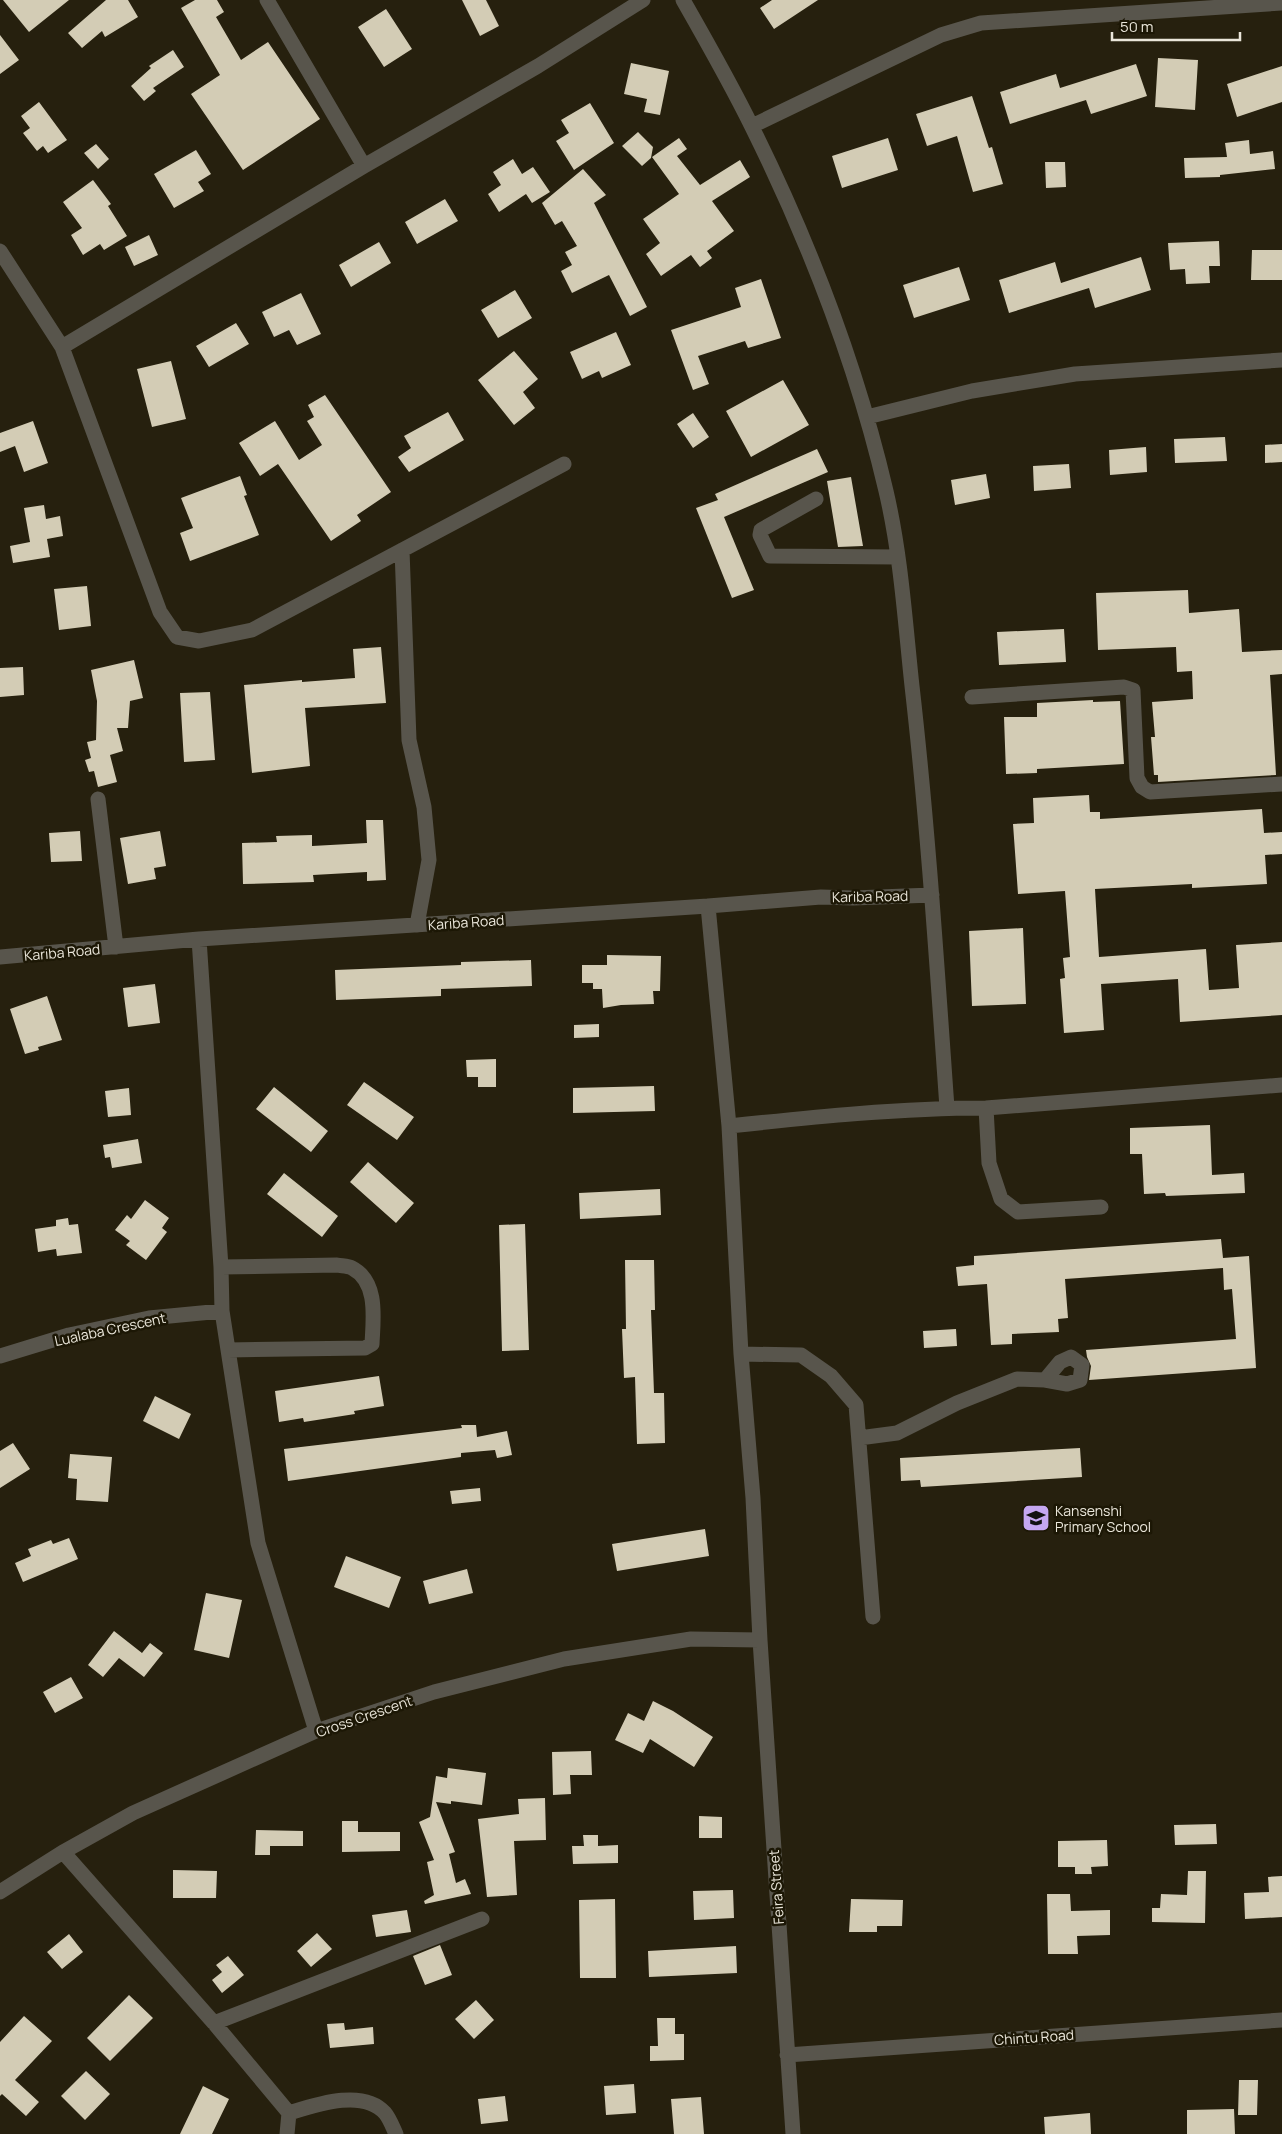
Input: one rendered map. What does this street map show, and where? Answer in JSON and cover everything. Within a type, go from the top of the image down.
[{"type":"street","points":[[266,0],[364,166]]},
{"type":"street","points":[[62,347],[364,166],[538,66],[642,0]]},
{"type":"street","points":[[683,0],[752,126],[788,203],[834,319],[867,417],[886,494],[898,557],[919,744],[947,1108]]},
{"type":"street","points":[[752,126],[941,35],[981,23],[1282,3]]},
{"type":"street","points":[[0,251],[62,347],[160,612],[178,636],[199,641],[252,630],[564,464]]},
{"type":"street","points":[[867,417],[972,391],[1075,374],[1282,360]]},
{"type":"street","points":[[816,499],[761,530],[760,535],[770,556],[898,557]]},
{"type":"street","points":[[402,550],[409,740],[424,807],[429,860],[417,926]]},
{"type":"street","points":[[972,697],[1124,687],[1132,690],[1137,778],[1142,787],[1150,792],[1282,784]]},
{"type":"street","points":[[98,799],[116,947]]},
{"type":"street","name":"Kariba Road","points":[[0,957],[199,939],[417,926],[821,897],[853,898],[932,895]]},
{"type":"street","name":"Feira Street","points":[[708,906],[729,1126],[741,1354],[753,1498],[760,1640],[793,2134]]},
{"type":"street","points":[[199,939],[221,1267],[222,1311],[258,1543],[316,1732]]},
{"type":"street","points":[[729,1126],[833,1115],[947,1108],[986,1108],[1282,1085]]},
{"type":"street","points":[[986,1108],[989,1163],[1001,1199],[1018,1212],[1101,1207]]},
{"type":"street","points":[[221,1267],[337,1266],[352,1268],[361,1275],[370,1288],[373,1303],[372,1344],[366,1348],[228,1350]]},
{"type":"street","name":"Lualaba Crescent","points":[[0,1356],[69,1335],[149,1318],[222,1311]]},
{"type":"street","points":[[741,1354],[801,1355],[831,1376],[856,1406],[874,1617]]},
{"type":"street","points":[[859,1438],[897,1433],[957,1403],[1017,1379],[1045,1380]]},
{"type":"street","name":"Cross Crescent","points":[[0,1892],[62,1852],[133,1813],[316,1732],[434,1692],[564,1660],[691,1639],[760,1640]]},
{"type":"street","points":[[62,1852],[214,2023],[289,2112],[287,2134]]},
{"type":"street","points":[[214,2023],[482,1919]]},
{"type":"street","name":"Chintu Road","points":[[787,2055],[1282,2020]]},
{"type":"street","points":[[289,2112],[322,2103],[351,2099],[373,2105],[385,2113],[396,2134]]},
{"type":"building","points":[[3,0],[69,0],[29,32]]},
{"type":"building","points":[[106,0],[128,0],[138,17],[105,37],[102,31],[82,48],[68,33]]},
{"type":"building","points":[[195,0],[217,0],[224,12],[216,17],[241,60],[268,42],[320,119],[243,170],[191,94],[220,75],[181,8]]},
{"type":"building","points":[[462,0],[486,0],[499,26],[480,36]]},
{"type":"building","points":[[772,0],[818,0],[774,29],[760,8]]},
{"type":"building","points":[[386,9],[412,49],[384,67],[358,27]]},
{"type":"building","points":[[0,35],[19,60],[0,74]]},
{"type":"building","points":[[173,50],[184,67],[153,88],[156,91],[144,101],[131,86],[151,68],[149,66]]},
{"type":"building","points":[[1158,58],[1198,60],[1195,110],[1155,107]]},
{"type":"building","points":[[631,63],[669,71],[660,115],[644,112],[647,99],[624,94]]},
{"type":"building","points":[[1136,64],[1147,96],[1091,114],[1086,100],[1010,124],[1000,92],[1056,74],[1060,88]]},
{"type":"building","points":[[1282,66],[1282,102],[1237,117],[1227,84]]},
{"type":"building","points":[[972,96],[989,148],[992,147],[1003,184],[973,192],[957,136],[927,146],[916,114]]},
{"type":"building","points":[[39,102],[67,140],[48,153],[43,146],[37,151],[23,133],[30,128],[21,116]]},
{"type":"building","points":[[590,103],[614,143],[574,170],[556,141],[569,133],[561,120]]},
{"type":"building","points":[[638,132],[653,147],[651,158],[642,166],[622,146]]},
{"type":"building","points":[[679,138],[687,149],[677,156],[700,185],[740,160],[750,177],[712,201],[734,231],[707,251],[712,258],[700,267],[691,255],[661,276],[646,254],[660,243],[643,219],[679,194],[652,157]]},
{"type":"building","points":[[888,138],[898,170],[842,188],[832,156]]},
{"type":"building","points":[[1249,140],[1250,154],[1273,151],[1275,169],[1220,175],[1220,177],[1185,178],[1184,158],[1227,157],[1225,143]]},
{"type":"building","points":[[96,144],[109,159],[98,169],[84,153]]},
{"type":"building","points":[[196,150],[211,174],[198,182],[204,191],[174,208],[154,174]]},
{"type":"building","points":[[513,159],[522,174],[533,167],[550,192],[532,203],[526,194],[499,212],[488,194],[501,185],[493,172]]},
{"type":"building","points":[[1045,162],[1065,162],[1066,187],[1046,188]]},
{"type":"building","points":[[583,169],[606,195],[594,203],[647,307],[630,316],[609,275],[572,293],[561,271],[572,265],[565,252],[577,246],[562,221],[555,225],[542,203]]},
{"type":"building","points":[[93,180],[111,204],[108,206],[127,236],[104,250],[100,244],[83,255],[71,235],[82,228],[63,202]]},
{"type":"building","points":[[445,199],[458,221],[417,244],[405,222]]},
{"type":"building","points":[[149,235],[158,255],[134,266],[125,247]]},
{"type":"building","points":[[1219,241],[1220,266],[1209,266],[1210,283],[1186,284],[1185,269],[1170,270],[1168,243]]},
{"type":"building","points":[[379,242],[391,263],[351,287],[339,265]]},
{"type":"building","points":[[1252,250],[1282,250],[1282,280],[1251,280]]},
{"type":"building","points":[[1141,257],[1151,290],[1095,308],[1089,288],[1009,313],[999,280],[1055,262],[1061,283]]},
{"type":"building","points":[[959,267],[970,300],[914,318],[903,285]]},
{"type":"building","points":[[761,279],[781,338],[748,348],[745,341],[698,356],[709,384],[693,390],[671,330],[741,307],[735,288]]},
{"type":"building","points":[[515,290],[532,318],[498,338],[481,310]]},
{"type":"building","points":[[301,293],[321,334],[297,345],[289,330],[274,337],[262,312]]},
{"type":"building","points":[[236,323],[249,344],[209,367],[196,346]]},
{"type":"building","points":[[616,332],[631,365],[602,378],[599,371],[582,379],[570,352]]},
{"type":"building","points":[[514,351],[538,379],[523,392],[535,408],[514,425],[478,380]]},
{"type":"building","points":[[171,361],[186,419],[152,427],[137,369]]},
{"type":"building","points":[[783,380],[809,425],[751,457],[726,411]]},
{"type":"building","points":[[325,395],[391,492],[357,515],[361,521],[331,541],[278,464],[260,476],[239,443],[275,421],[299,460],[322,445],[307,421],[314,417],[308,405]]},
{"type":"building","points":[[448,412],[464,440],[409,472],[398,457],[411,448],[404,436]]},
{"type":"building","points":[[693,413],[709,437],[693,448],[677,424]]},
{"type":"building","points":[[33,421],[48,463],[24,472],[15,446],[0,452],[0,433]]},
{"type":"building","points":[[1225,437],[1227,461],[1175,463],[1174,439]]},
{"type":"building","points":[[1282,444],[1282,462],[1265,463],[1265,445]]},
{"type":"building","points":[[1146,447],[1147,472],[1110,475],[1109,450]]},
{"type":"building","points":[[817,449],[828,472],[724,517],[754,590],[732,598],[696,508],[718,500],[715,494]]},
{"type":"building","points":[[1069,464],[1071,488],[1034,491],[1033,466]]},
{"type":"building","points":[[986,474],[990,498],[955,505],[951,480]]},
{"type":"building","points":[[240,476],[247,495],[244,496],[259,535],[190,561],[180,533],[193,528],[181,498]]},
{"type":"building","points":[[851,477],[863,546],[838,547],[827,481]]},
{"type":"building","points":[[44,505],[46,519],[60,516],[63,536],[47,539],[50,557],[13,563],[10,546],[30,542],[24,508]]},
{"type":"building","points":[[87,586],[91,626],[59,630],[54,589]]},
{"type":"building","points":[[1188,590],[1189,613],[1239,609],[1242,652],[1282,650],[1282,674],[1270,675],[1276,775],[1158,782],[1158,775],[1154,775],[1151,737],[1155,737],[1152,702],[1193,699],[1192,671],[1177,672],[1176,647],[1098,650],[1096,593]]},
{"type":"building","points":[[1064,629],[1066,662],[999,665],[997,632]]},
{"type":"building","points":[[381,647],[386,703],[305,708],[310,766],[252,773],[244,685],[355,678],[353,649]]},
{"type":"building","points":[[134,660],[143,698],[130,701],[128,728],[117,728],[123,751],[110,755],[117,782],[98,787],[94,771],[89,772],[85,760],[91,758],[87,742],[96,740],[97,701],[91,670]]},
{"type":"building","points":[[23,667],[24,695],[0,697],[0,668]]},
{"type":"building","points":[[210,692],[215,760],[184,762],[180,693]]},
{"type":"building","points":[[1093,700],[1093,702],[1120,701],[1124,764],[1037,769],[1037,773],[1006,774],[1004,717],[1037,717],[1037,703]]},
{"type":"building","points":[[1089,795],[1090,812],[1100,812],[1100,819],[1262,809],[1264,833],[1282,832],[1282,854],[1265,855],[1267,884],[1192,888],[1192,884],[1095,889],[1099,957],[1206,949],[1209,990],[1239,988],[1236,945],[1282,942],[1282,1015],[1180,1022],[1178,979],[1101,984],[1104,1030],[1064,1033],[1060,979],[1065,978],[1063,958],[1070,957],[1065,891],[1018,894],[1013,824],[1034,823],[1033,798]]},
{"type":"building","points":[[366,820],[383,820],[386,880],[367,881],[367,872],[313,875],[314,882],[243,884],[242,843],[277,842],[276,836],[312,835],[312,846],[367,843]]},
{"type":"building","points":[[80,831],[82,861],[51,862],[49,833]]},
{"type":"building","points":[[160,831],[166,866],[154,868],[156,879],[128,884],[120,838]]},
{"type":"building","points":[[1023,928],[1026,1004],[972,1006],[969,931]]},
{"type":"building","points":[[607,955],[661,956],[660,991],[653,991],[654,1004],[621,1005],[603,1008],[602,989],[593,989],[593,983],[582,983],[582,965],[607,965]]},
{"type":"building","points":[[531,960],[532,986],[441,989],[441,996],[336,1000],[335,970],[461,965],[461,962]]},
{"type":"building","points":[[155,984],[160,1023],[128,1027],[123,988]]},
{"type":"building","points":[[47,996],[62,1040],[38,1047],[39,1050],[25,1054],[10,1009]]},
{"type":"building","points":[[599,1024],[599,1037],[574,1038],[574,1025]]},
{"type":"building","points":[[496,1059],[496,1087],[478,1087],[478,1077],[467,1077],[466,1060]]},
{"type":"building","points":[[364,1082],[414,1117],[397,1140],[347,1105]]},
{"type":"building","points":[[654,1086],[655,1111],[573,1113],[573,1088]]},
{"type":"building","points":[[274,1087],[328,1131],[311,1152],[256,1109]]},
{"type":"building","points":[[129,1088],[131,1115],[108,1117],[105,1091]]},
{"type":"building","points":[[1210,1125],[1212,1175],[1244,1173],[1245,1193],[1166,1196],[1165,1193],[1144,1194],[1142,1154],[1130,1154],[1130,1128]]},
{"type":"building","points":[[138,1139],[142,1163],[112,1168],[110,1157],[105,1158],[103,1145]]},
{"type":"building","points":[[368,1162],[414,1203],[396,1223],[350,1182]]},
{"type":"building","points":[[284,1173],[338,1216],[322,1237],[267,1194]]},
{"type":"building","points":[[660,1189],[661,1215],[580,1219],[579,1193]]},
{"type":"building","points":[[145,1200],[169,1218],[162,1228],[167,1232],[146,1260],[126,1245],[130,1241],[115,1230],[127,1215],[131,1219]]},
{"type":"building","points":[[68,1218],[69,1225],[78,1224],[82,1253],[57,1256],[56,1249],[38,1252],[35,1229],[56,1226],[56,1220]]},
{"type":"building","points":[[525,1224],[529,1350],[502,1351],[499,1225]]},
{"type":"building","points":[[1221,1239],[1223,1258],[1249,1256],[1256,1368],[1089,1380],[1091,1366],[1086,1350],[1236,1339],[1232,1289],[1224,1290],[1223,1268],[1065,1279],[1068,1318],[1058,1319],[1059,1332],[1012,1334],[1012,1344],[991,1345],[987,1284],[958,1286],[956,1267],[974,1265],[974,1256]]},
{"type":"building","points":[[625,1260],[654,1260],[655,1310],[651,1310],[654,1393],[664,1393],[665,1443],[637,1444],[635,1377],[624,1378],[622,1329],[626,1329]]},
{"type":"building","points":[[956,1329],[957,1346],[924,1348],[923,1331]]},
{"type":"building","points":[[379,1376],[384,1406],[354,1411],[355,1414],[304,1422],[303,1418],[279,1422],[275,1391]]},
{"type":"building","points":[[155,1396],[191,1414],[179,1439],[143,1421]]},
{"type":"building","points":[[461,1425],[476,1425],[477,1437],[507,1431],[512,1455],[497,1458],[495,1450],[461,1453],[461,1457],[288,1481],[284,1449],[462,1428]]},
{"type":"building","points":[[13,1443],[30,1469],[0,1488],[0,1451]]},
{"type":"building","points":[[1080,1448],[1082,1477],[921,1487],[920,1480],[901,1481],[900,1458]]},
{"type":"building","points":[[70,1454],[112,1457],[108,1502],[76,1500],[77,1479],[68,1478]]},
{"type":"building","points":[[480,1488],[481,1501],[452,1504],[450,1491]]},
{"type":"building","points":[[705,1529],[709,1556],[617,1571],[612,1544]]},
{"type":"building","points":[[69,1538],[78,1559],[23,1582],[15,1563],[31,1556],[28,1549],[51,1540],[53,1544]]},
{"type":"building","points":[[346,1556],[401,1577],[389,1608],[334,1587]]},
{"type":"building","points":[[467,1569],[473,1593],[429,1604],[423,1581]]},
{"type":"building","points":[[206,1593],[242,1600],[229,1658],[194,1650]]},
{"type":"building","points":[[114,1631],[142,1653],[150,1643],[163,1653],[144,1677],[119,1658],[103,1677],[88,1665]]},
{"type":"building","points":[[71,1677],[83,1698],[55,1713],[43,1692]]},
{"type":"building","points":[[653,1701],[673,1711],[713,1737],[694,1767],[650,1739],[643,1753],[615,1740],[628,1713],[644,1721]]},
{"type":"building","points":[[591,1751],[592,1775],[570,1775],[571,1794],[553,1795],[552,1752]]},
{"type":"building","points":[[448,1768],[486,1773],[482,1805],[451,1801],[451,1804],[436,1802],[455,1852],[449,1854],[456,1883],[465,1879],[471,1894],[425,1904],[424,1901],[434,1895],[427,1862],[434,1860],[419,1822],[430,1817],[436,1776],[447,1778]]},
{"type":"building","points":[[545,1798],[546,1840],[514,1841],[517,1895],[487,1897],[478,1819],[519,1814],[518,1799]]},
{"type":"building","points":[[699,1816],[722,1817],[722,1838],[699,1838]]},
{"type":"building","points":[[342,1821],[358,1821],[358,1832],[400,1832],[400,1851],[342,1852]]},
{"type":"building","points":[[1216,1824],[1217,1844],[1175,1845],[1174,1825]]},
{"type":"building","points":[[256,1830],[303,1831],[303,1846],[270,1846],[270,1855],[255,1855]]},
{"type":"building","points":[[583,1835],[598,1835],[598,1846],[618,1845],[618,1863],[573,1864],[572,1846],[584,1846]]},
{"type":"building","points":[[1107,1840],[1108,1866],[1091,1867],[1092,1874],[1075,1874],[1075,1867],[1058,1867],[1058,1841]]},
{"type":"building","points":[[173,1870],[217,1871],[216,1898],[173,1898]]},
{"type":"building","points":[[1188,1871],[1206,1871],[1205,1923],[1152,1922],[1152,1908],[1160,1908],[1161,1894],[1187,1895]]},
{"type":"building","points":[[1282,1876],[1282,1917],[1245,1919],[1244,1893],[1269,1892],[1268,1877]]},
{"type":"building","points":[[733,1890],[734,1918],[694,1920],[693,1891]]},
{"type":"building","points":[[1047,1894],[1070,1894],[1071,1911],[1110,1910],[1110,1935],[1077,1936],[1078,1954],[1048,1954]]},
{"type":"building","points":[[615,1899],[616,1978],[580,1978],[579,1900]]},
{"type":"building","points":[[851,1899],[903,1900],[902,1926],[877,1926],[877,1932],[849,1932]]},
{"type":"building","points":[[407,1910],[411,1932],[376,1937],[372,1915]]},
{"type":"building","points":[[317,1933],[332,1949],[311,1967],[297,1951]]},
{"type":"building","points":[[69,1934],[83,1952],[62,1969],[47,1952]]},
{"type":"building","points":[[440,1945],[452,1975],[425,1985],[413,1956]]},
{"type":"building","points":[[736,1946],[737,1973],[649,1977],[648,1951]]},
{"type":"building","points":[[228,1956],[244,1975],[222,1993],[212,1980],[222,1972],[216,1965]]},
{"type":"building","points":[[129,1995],[153,2018],[110,2061],[87,2038]]},
{"type":"building","points":[[476,2000],[494,2020],[474,2039],[455,2019]]},
{"type":"building","points":[[24,2016],[52,2041],[15,2080],[39,2102],[26,2116],[2,2094],[0,2096],[0,2042]]},
{"type":"building","points":[[657,2018],[675,2018],[675,2034],[684,2034],[684,2060],[650,2061],[650,2046],[658,2046]]},
{"type":"building","points":[[344,2023],[345,2030],[373,2027],[374,2044],[330,2048],[327,2024]]},
{"type":"building","points":[[86,2071],[110,2094],[85,2120],[61,2096]]},
{"type":"building","points":[[1239,2080],[1258,2080],[1257,2115],[1238,2115]]},
{"type":"building","points":[[634,2084],[636,2113],[606,2115],[604,2086]]},
{"type":"building","points":[[203,2086],[229,2099],[212,2134],[180,2134]]},
{"type":"building","points":[[505,2096],[508,2121],[481,2124],[478,2099]]},
{"type":"building","points":[[701,2097],[704,2134],[674,2134],[671,2099]]},
{"type":"building","points":[[1234,2109],[1235,2134],[1187,2134],[1187,2110]]},
{"type":"building","points":[[1090,2113],[1091,2134],[1045,2134],[1044,2117]]},
{"type":"place","name":"Kansenshi Primary School","points":[[1036,1518]]}]
